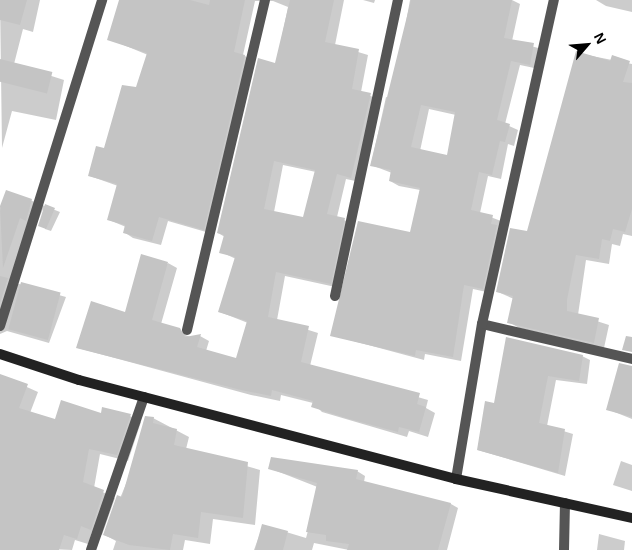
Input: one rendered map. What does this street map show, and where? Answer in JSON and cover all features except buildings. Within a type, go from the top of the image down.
[{"type":"main road","points":[[0,354],[144,397],[456,479],[632,518]]},
{"type":"street","points":[[0,326],[102,0]]},
{"type":"street","points":[[187,330],[266,0]]},
{"type":"street","points":[[335,296],[398,0]]},
{"type":"street","points":[[456,479],[482,324],[554,0]]},
{"type":"street","points":[[482,324],[632,359]]},
{"type":"street","points":[[91,550],[144,397]]},
{"type":"street","points":[[564,550],[565,503]]}]
